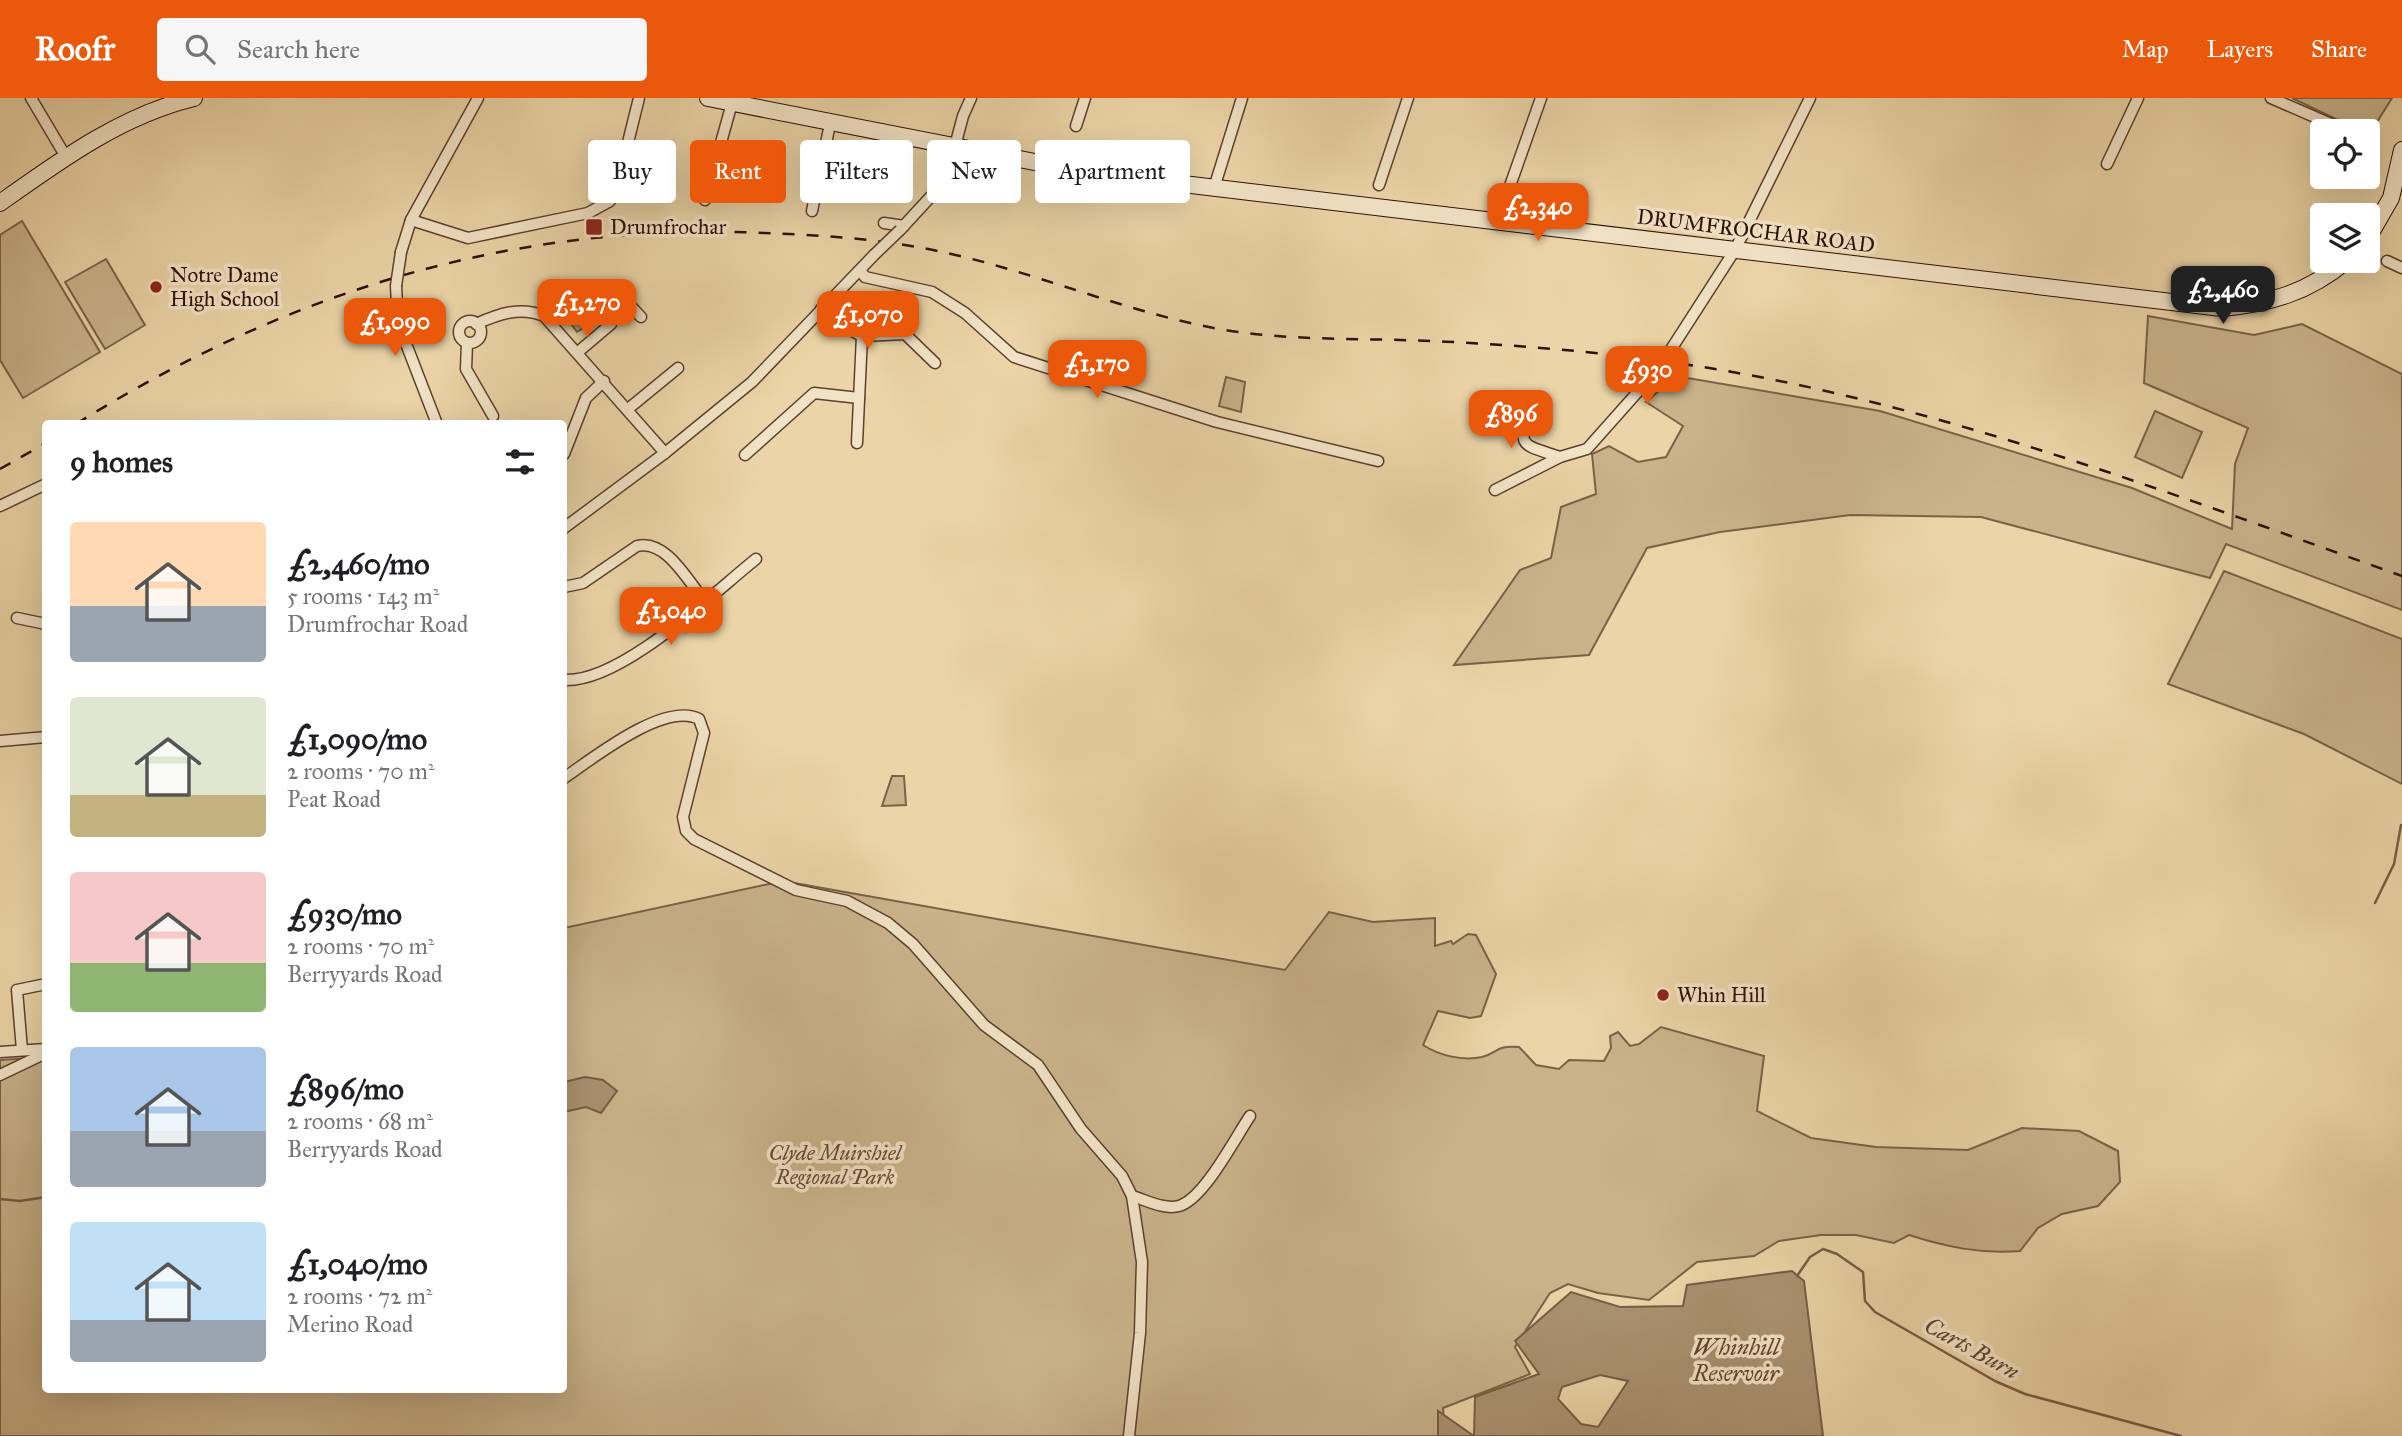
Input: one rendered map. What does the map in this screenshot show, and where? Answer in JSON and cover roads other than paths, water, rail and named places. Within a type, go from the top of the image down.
[{"type":"main road","name":"DRUMFROCHAR ROAD","points":[[713,98],[830,124],[930,140]]},
{"type":"main road","points":[[0,203],[66,157],[118,127],[186,99]]},
{"type":"main road","points":[[2380,218],[2392,198],[2402,150]]},
{"type":"main road","name":"DRUMFROCHAR ROAD","points":[[1021,158],[1091,173],[2222,308],[2260,304],[2310,286],[2329,273]]},
{"type":"street","points":[[31,98],[66,157]]},
{"type":"street","points":[[435,420],[398,323],[396,286],[401,252],[411,220],[478,98]]},
{"type":"street","points":[[411,220],[468,238],[588,213],[610,201],[616,191],[639,98]]},
{"type":"street","points":[[956,140],[971,98]]},
{"type":"street","points":[[1076,126],[1085,98]]},
{"type":"street","points":[[1214,188],[1242,98]]},
{"type":"street","points":[[1380,185],[1408,98]]},
{"type":"street","points":[[1498,220],[1541,98]]},
{"type":"street","points":[[1495,490],[1560,457],[1587,449],[1659,368],[1735,250],[1810,98]]},
{"type":"street","points":[[2106,164],[2138,98]]},
{"type":"street","points":[[2271,98],[2319,119]]},
{"type":"street","points":[[722,140],[732,103]]},
{"type":"street","points":[[812,211],[830,124]]},
{"type":"street","points":[[567,526],[665,453],[752,382],[927,201]]},
{"type":"street","points":[[884,223],[902,228]]},
{"type":"street","points":[[2387,261],[2402,268]]},
{"type":"street","points":[[860,270],[865,278],[932,292],[965,313],[1014,357],[1217,422],[1378,461]]},
{"type":"street","points":[[544,316],[564,300],[603,293],[620,297],[641,317]]},
{"type":"street","points":[[821,310],[862,336],[905,334],[935,363]]},
{"type":"street","points":[[476,324],[480,328],[480,337],[473,343],[467,343],[460,337],[460,328],[467,322],[476,324],[510,312],[526,311],[544,316],[665,453]]},
{"type":"street","points":[[578,352],[611,324]]},
{"type":"street","points":[[857,443],[862,336]]},
{"type":"street","points":[[467,343],[466,369],[493,416]]},
{"type":"street","points":[[628,409],[678,368]]},
{"type":"street","points":[[567,446],[586,398],[604,381]]},
{"type":"street","points":[[745,455],[814,393],[859,398]]},
{"type":"street","points":[[1530,407],[1521,434],[1523,439],[1530,447],[1560,457]]},
{"type":"street","points":[[0,506],[42,486]]},
{"type":"street","points":[[567,586],[583,583],[637,546],[646,544],[663,551],[704,600]]},
{"type":"street","points":[[567,680],[604,671],[634,656],[756,559]]},
{"type":"street","points":[[17,618],[42,623]]},
{"type":"street","points":[[567,776],[633,732],[666,719],[689,716],[699,719],[704,733],[682,817],[686,831],[694,839],[796,890],[847,901],[888,923],[913,944],[984,1025],[1038,1065],[1081,1129],[1122,1176],[1132,1196],[1142,1262],[1140,1333],[1129,1436]]},
{"type":"street","points":[[0,741],[42,737]]},
{"type":"street","points":[[22,1051],[17,990],[42,986]]},
{"type":"street","points":[[0,1052],[42,1051]]},
{"type":"street","points":[[0,1075],[42,1053]]},
{"type":"street","points":[[1132,1196],[1167,1206],[1181,1206],[1198,1194],[1250,1116]]},
{"type":"water","points":[[585,1077],[603,1080],[617,1091],[601,1113],[586,1107],[567,1111],[567,1081]]},
{"type":"water","name":"Whinhill Reservoir","points":[[1792,1271],[1804,1281],[1823,1436],[1474,1436],[1475,1397],[1539,1374],[1515,1341],[1571,1292],[1620,1307],[1683,1306],[1687,1285]],"holes":[[[1600,1375],[1628,1381],[1598,1427],[1581,1424],[1558,1399],[1562,1387]]]},
{"type":"water","points":[[1438,1411],[1474,1436],[1438,1436]]},
{"type":"waterway","points":[[2375,903],[2394,864],[2401,825]]},
{"type":"waterway","points":[[0,1199],[20,1201],[42,1198]]},
{"type":"waterway","name":"Carts Burn","points":[[1797,1276],[1810,1257],[1823,1249],[1837,1254],[1863,1272],[1865,1301],[1875,1312],[1995,1381],[2025,1394],[2181,1436]]},
{"type":"railway","points":[[83,420],[157,377],[238,336],[321,302],[406,274],[492,254],[581,240],[672,233],[807,235],[870,240],[970,258],[1151,313],[1188,323],[1251,334],[1457,342],[1593,353],[1745,374],[1841,394],[1936,419],[2124,477],[2402,576]]},
{"type":"railway","points":[[0,469],[42,445]]},
{"type":"place","name":"Drumfrochar","points":[[594,227]]},
{"type":"place","name":"Notre Dame High School","points":[[156,287]]},
{"type":"place","name":"Whin Hill","points":[[1663,995]]},
{"type":"park label","name":"Clyde Muirshiel Regional Park","points":[[835,1165]]}]
